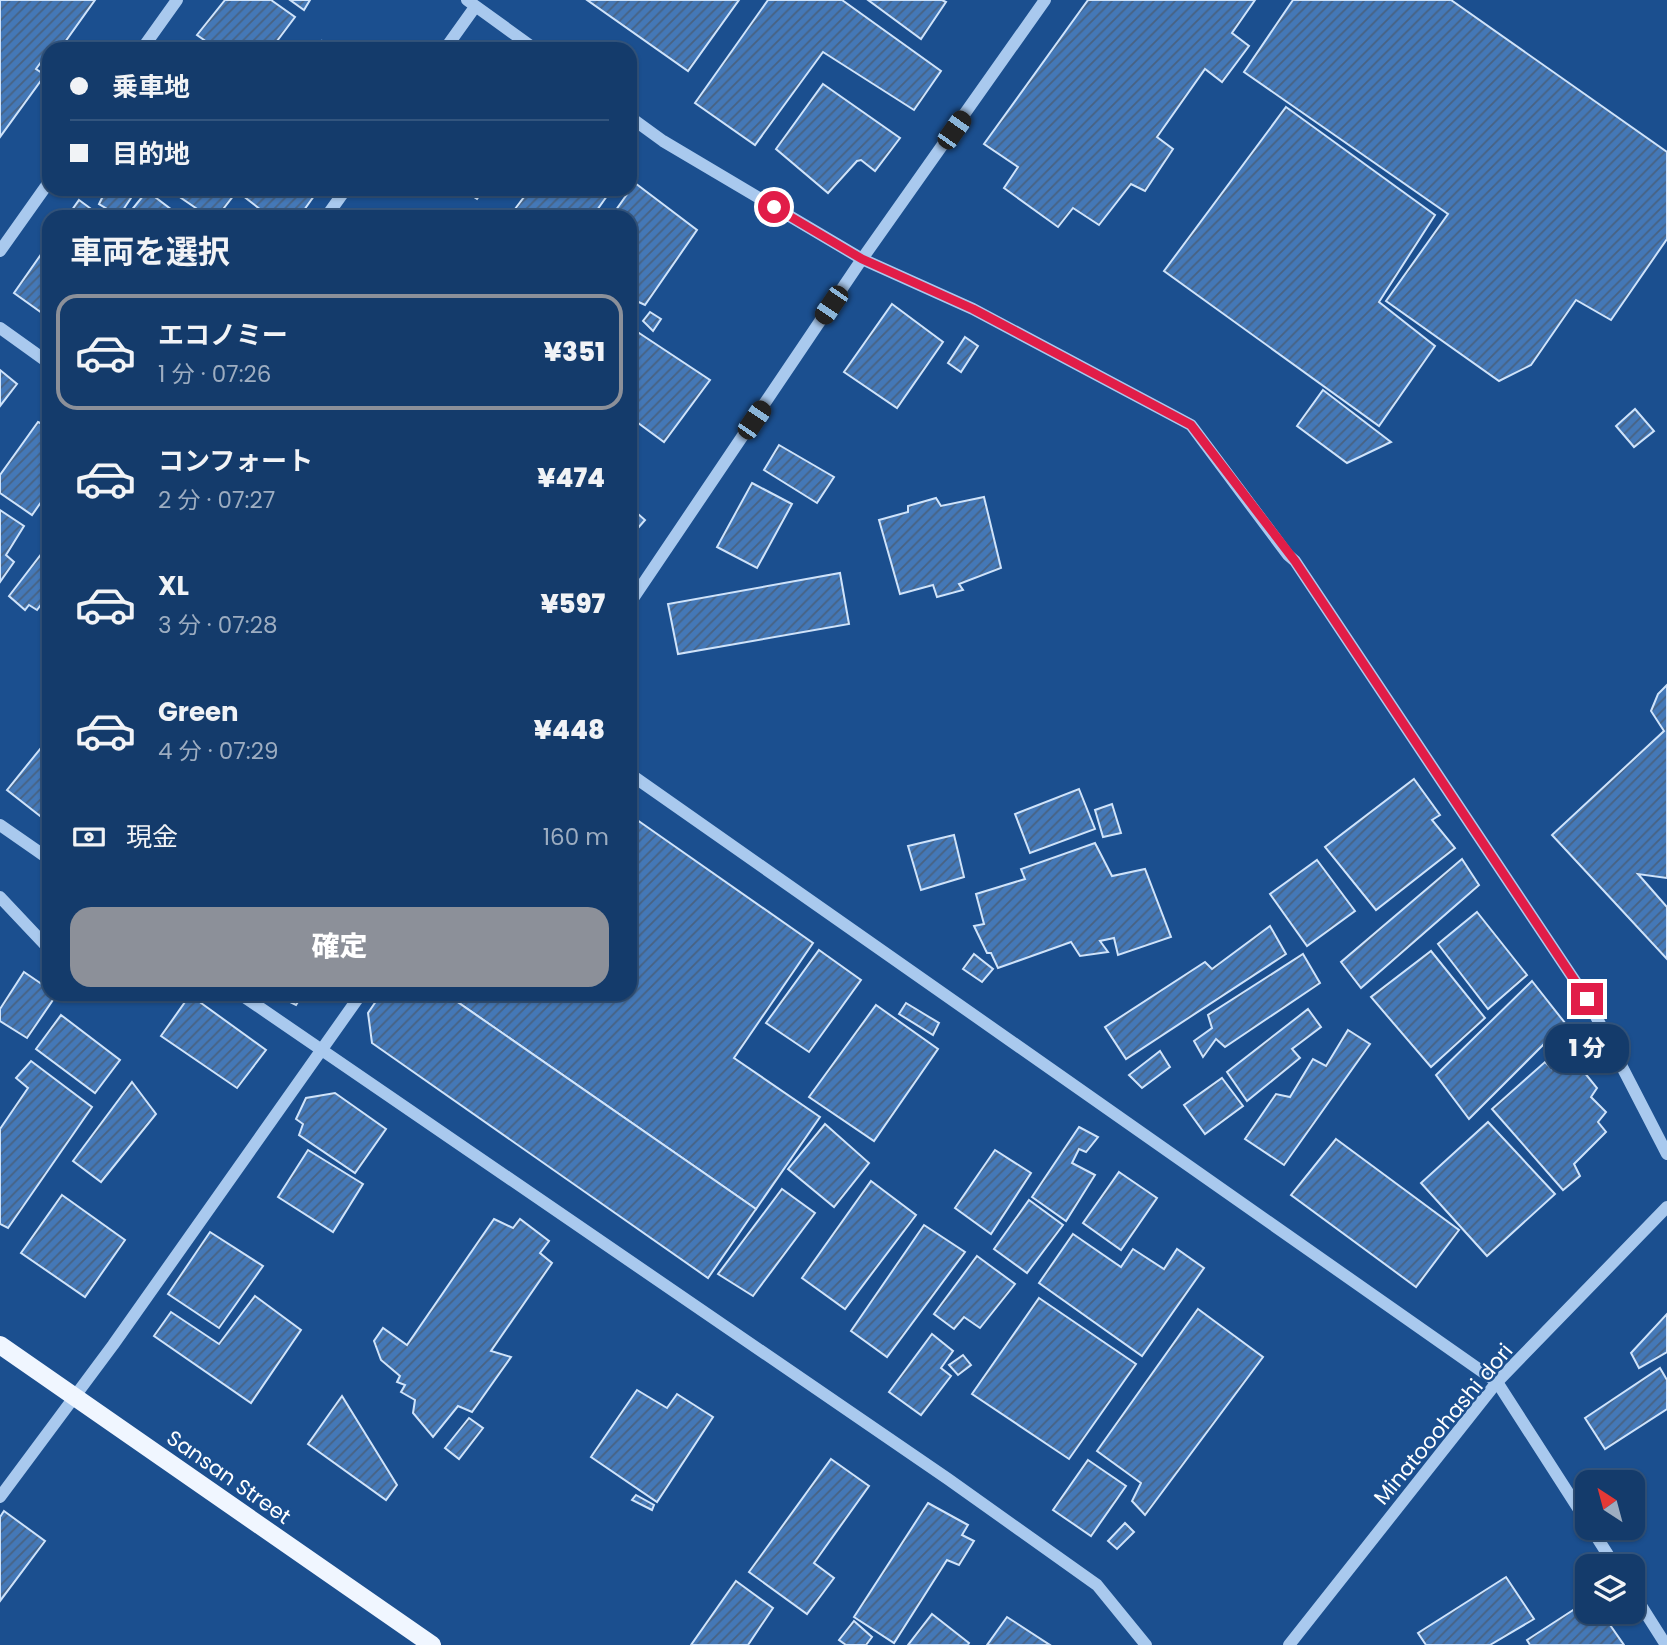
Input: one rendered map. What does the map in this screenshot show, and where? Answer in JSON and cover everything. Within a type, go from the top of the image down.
[{"type":"main road","name":"Sansan Street","points":[[0,1345],[432,1645]]},
{"type":"street","points":[[147,42],[177,0]]},
{"type":"street","points":[[637,593],[862,259],[1045,0]]},
{"type":"street","points":[[449,42],[471,3],[525,42]]},
{"type":"street","points":[[637,122],[663,141],[862,259],[973,309],[1191,425],[1295,561],[1587,999],[1667,1154]]},
{"type":"street","points":[[0,250],[42,192]]},
{"type":"street","points":[[0,328],[42,358]]},
{"type":"street","points":[[637,779],[1497,1382],[1575,1503]]},
{"type":"street","points":[[0,825],[42,854]]},
{"type":"street","points":[[0,897],[42,942]]},
{"type":"street","points":[[250,1001],[937,1472],[1097,1585],[1146,1645]]},
{"type":"street","points":[[0,1497],[355,1001]]},
{"type":"street","name":"Minatooohashi dori","points":[[1289,1645],[1497,1382],[1667,1207]]},
{"type":"street","points":[[1645,1612],[1666,1645]]},
{"type":"building","points":[[0,0],[95,0],[65,42],[42,42],[42,61],[36,69],[42,73],[42,79],[0,137]]},
{"type":"building","points":[[225,0],[271,0],[295,17],[276,42],[207,42],[197,35]]},
{"type":"building","points":[[290,0],[310,0],[304,10]]},
{"type":"building","points":[[587,0],[739,0],[688,71]]},
{"type":"building","points":[[768,0],[842,0],[941,71],[914,110],[823,52],[755,145],[695,103]]},
{"type":"building","points":[[868,0],[942,0],[946,2],[921,39]]},
{"type":"building","points":[[1088,0],[1255,0],[1232,33],[1249,46],[1222,82],[1205,69],[1157,137],[1173,149],[1145,191],[1131,184],[1099,225],[1073,208],[1058,227],[1004,188],[1018,167],[984,144]]},
{"type":"building","points":[[1293,0],[1451,0],[1667,152],[1667,239],[1611,320],[1576,300],[1531,365],[1499,381],[1386,301],[1448,214],[1244,72]]},
{"type":"building","points":[[823,84],[900,138],[875,171],[861,160],[857,161],[828,193],[776,149]]},
{"type":"building","points":[[1286,107],[1435,215],[1379,302],[1435,346],[1379,426],[1164,271]]},
{"type":"building","points":[[637,185],[697,230],[645,305],[637,301],[637,210],[616,210],[626,196],[637,196]]},
{"type":"building","points":[[99,196],[132,196],[123,210],[109,210],[99,204],[102,198]]},
{"type":"building","points":[[143,196],[154,196],[172,210],[132,210]]},
{"type":"building","points":[[178,196],[233,196],[222,210],[199,210]]},
{"type":"building","points":[[243,196],[314,196],[304,210],[261,210]]},
{"type":"building","points":[[525,196],[607,196],[597,210],[514,210]]},
{"type":"building","points":[[79,200],[93,210],[72,210]]},
{"type":"building","points":[[42,253],[42,313],[14,293]]},
{"type":"building","points":[[892,304],[943,342],[897,408],[844,372]]},
{"type":"building","points":[[650,312],[661,319],[653,331],[643,321]]},
{"type":"building","points":[[637,332],[710,380],[664,442],[637,422]]},
{"type":"building","points":[[965,337],[978,346],[961,372],[948,363]]},
{"type":"building","points":[[0,370],[17,384],[0,406]]},
{"type":"building","points":[[1323,390],[1391,442],[1347,463],[1297,426]]},
{"type":"building","points":[[1635,409],[1654,431],[1634,447],[1616,426]]},
{"type":"building","points":[[38,422],[42,424],[42,501],[32,515],[0,493],[0,475]]},
{"type":"building","points":[[779,445],[834,477],[817,503],[764,470]]},
{"type":"building","points":[[752,483],[792,504],[757,568],[717,547]]},
{"type":"building","points":[[984,497],[1001,568],[959,584],[963,590],[937,597],[933,585],[900,594],[879,520],[908,512],[908,506],[936,498],[941,506]]},
{"type":"building","points":[[0,510],[24,526],[6,555],[14,562],[0,582]]},
{"type":"building","points":[[637,513],[645,520],[637,529]]},
{"type":"building","points":[[42,553],[42,603],[37,610],[29,605],[25,610],[9,596]]},
{"type":"building","points":[[840,573],[849,624],[678,654],[668,604]]},
{"type":"building","points":[[1667,685],[1667,878],[1638,874],[1667,907],[1667,959],[1552,835],[1664,731],[1651,711],[1658,694]]},
{"type":"building","points":[[42,747],[42,818],[7,790]]},
{"type":"building","points":[[1414,779],[1440,815],[1432,820],[1455,848],[1376,910],[1325,847]]},
{"type":"building","points":[[1079,789],[1095,829],[1030,853],[1015,814]]},
{"type":"building","points":[[1112,804],[1121,833],[1103,837],[1095,810]]},
{"type":"building","points":[[637,820],[813,943],[734,1058],[820,1117],[756,1209],[456,1001],[637,1001]]},
{"type":"building","points":[[954,835],[964,877],[921,890],[908,846]]},
{"type":"building","points":[[1095,843],[1112,876],[1145,869],[1171,937],[1118,955],[1114,938],[1100,941],[1108,952],[1080,956],[1071,942],[998,968],[991,953],[987,953],[974,926],[984,924],[976,894],[1025,879],[1021,869]]},
{"type":"building","points":[[1462,859],[1479,885],[1361,988],[1341,962]]},
{"type":"building","points":[[1317,860],[1355,911],[1307,946],[1270,894]]},
{"type":"building","points":[[1477,912],[1527,975],[1488,1009],[1438,944]]},
{"type":"building","points":[[1270,926],[1286,954],[1126,1059],[1105,1027],[1205,962],[1212,969]]},
{"type":"building","points":[[819,950],[861,980],[809,1052],[766,1023]]},
{"type":"building","points":[[1431,951],[1485,1018],[1431,1067],[1371,997]]},
{"type":"building","points":[[974,954],[993,969],[982,982],[963,969]]},
{"type":"building","points":[[1303,954],[1320,983],[1225,1047],[1216,1039],[1203,1057],[1194,1041],[1212,1028],[1208,1015]]},
{"type":"building","points":[[24,972],[42,984],[42,1001],[52,1001],[27,1038],[0,1021],[0,1009]]},
{"type":"building","points":[[1532,981],[1565,1023],[1469,1119],[1436,1075]]},
{"type":"building","points":[[186,1001],[198,1001],[266,1050],[237,1088],[161,1036]]},
{"type":"building","points":[[376,1001],[456,1001],[756,1209],[708,1278],[372,1043],[368,1013]]},
{"type":"building","points":[[906,1003],[939,1023],[933,1035],[899,1014]]},
{"type":"building","points":[[876,1005],[938,1049],[874,1141],[809,1097]]},
{"type":"building","points":[[1308,1009],[1321,1027],[1292,1049],[1300,1058],[1247,1101],[1227,1072]]},
{"type":"building","points":[[61,1015],[120,1060],[95,1093],[36,1049]]},
{"type":"building","points":[[1348,1030],[1370,1044],[1284,1165],[1245,1139],[1276,1094],[1290,1097],[1313,1059],[1326,1066]]},
{"type":"building","points":[[1160,1051],[1170,1067],[1142,1088],[1129,1075]]},
{"type":"building","points":[[31,1061],[92,1107],[8,1228],[0,1224],[0,1129],[28,1088],[16,1078]]},
{"type":"building","points":[[1560,1061],[1570,1071],[1580,1067],[1597,1088],[1591,1097],[1606,1112],[1598,1122],[1606,1132],[1574,1164],[1580,1176],[1563,1190],[1492,1109],[1545,1062],[1552,1069]]},
{"type":"building","points":[[1222,1078],[1243,1106],[1205,1134],[1184,1105]]},
{"type":"building","points":[[132,1082],[156,1114],[101,1182],[73,1161]]},
{"type":"building","points":[[335,1093],[386,1129],[355,1173],[299,1135],[303,1124],[296,1119],[306,1098]]},
{"type":"building","points":[[1488,1122],[1555,1194],[1487,1256],[1421,1183]]},
{"type":"building","points":[[825,1124],[869,1163],[834,1207],[788,1169]]},
{"type":"building","points":[[1079,1127],[1098,1137],[1086,1152],[1079,1149],[1072,1163],[1095,1175],[1066,1221],[1032,1197]]},
{"type":"building","points":[[1336,1139],[1459,1230],[1416,1287],[1291,1195]]},
{"type":"building","points":[[308,1150],[363,1184],[333,1232],[278,1197]]},
{"type":"building","points":[[995,1150],[1031,1173],[991,1234],[955,1208]]},
{"type":"building","points":[[1119,1172],[1157,1198],[1121,1250],[1083,1223]]},
{"type":"building","points":[[871,1181],[916,1215],[845,1309],[802,1278]]},
{"type":"building","points":[[782,1189],[815,1213],[753,1296],[718,1274]]},
{"type":"building","points":[[62,1195],[125,1240],[85,1297],[21,1253]]},
{"type":"building","points":[[1029,1200],[1063,1225],[1027,1273],[994,1249]]},
{"type":"building","points":[[494,1219],[513,1228],[520,1219],[549,1241],[540,1253],[552,1263],[491,1351],[511,1357],[472,1412],[458,1406],[433,1437],[413,1413],[415,1400],[401,1392],[405,1385],[397,1382],[400,1376],[381,1360],[374,1341],[383,1328],[407,1345]]},
{"type":"building","points":[[924,1225],[965,1252],[887,1357],[851,1331]]},
{"type":"building","points":[[210,1232],[263,1266],[219,1328],[168,1294]]},
{"type":"building","points":[[1073,1234],[1121,1267],[1133,1249],[1164,1269],[1177,1249],[1204,1268],[1142,1356],[1039,1283]]},
{"type":"building","points":[[977,1256],[1015,1284],[980,1328],[964,1317],[954,1329],[934,1314]]},
{"type":"building","points":[[255,1296],[301,1330],[251,1403],[154,1336],[171,1312],[219,1344]]},
{"type":"building","points":[[1039,1298],[1136,1364],[1069,1459],[972,1394]]},
{"type":"building","points":[[1198,1309],[1263,1357],[1145,1515],[1132,1501],[1141,1483],[1097,1451]]},
{"type":"building","points":[[1667,1314],[1667,1352],[1639,1368],[1631,1353]]},
{"type":"building","points":[[932,1334],[953,1351],[941,1368],[951,1376],[921,1415],[889,1392]]},
{"type":"building","points":[[963,1355],[971,1365],[958,1375],[949,1365]]},
{"type":"building","points":[[1660,1368],[1667,1380],[1667,1409],[1605,1449],[1585,1418]]},
{"type":"building","points":[[637,1390],[667,1408],[677,1394],[713,1417],[657,1502],[591,1457]]},
{"type":"building","points":[[342,1396],[397,1485],[386,1500],[308,1444]]},
{"type":"building","points":[[469,1418],[483,1428],[459,1459],[445,1448]]},
{"type":"building","points":[[831,1459],[869,1486],[814,1563],[834,1578],[807,1614],[749,1572]]},
{"type":"building","points":[[1088,1460],[1126,1486],[1091,1536],[1053,1510]]},
{"type":"building","points":[[636,1495],[654,1505],[652,1510],[632,1500]]},
{"type":"building","points":[[928,1503],[968,1525],[962,1535],[974,1541],[959,1565],[947,1560],[894,1643],[854,1617]]},
{"type":"building","points":[[4,1511],[45,1541],[0,1601],[0,1517]]},
{"type":"building","points":[[1125,1523],[1134,1532],[1117,1549],[1108,1541]]},
{"type":"building","points":[[1506,1577],[1534,1619],[1490,1645],[1426,1645],[1418,1633]]},
{"type":"building","points":[[736,1581],[773,1608],[748,1645],[691,1645]]},
{"type":"building","points":[[1575,1609],[1575,1624],[1609,1624],[1624,1645],[1530,1645],[1527,1640]]},
{"type":"building","points":[[932,1614],[969,1643],[968,1645],[908,1645]]},
{"type":"building","points":[[1007,1617],[1050,1645],[987,1645]]},
{"type":"building","points":[[854,1621],[872,1637],[866,1645],[846,1645],[839,1640]]},
{"type":"route","points":[[774,207],[862,259],[973,309],[1191,425],[1295,561],[1587,999]]}]
